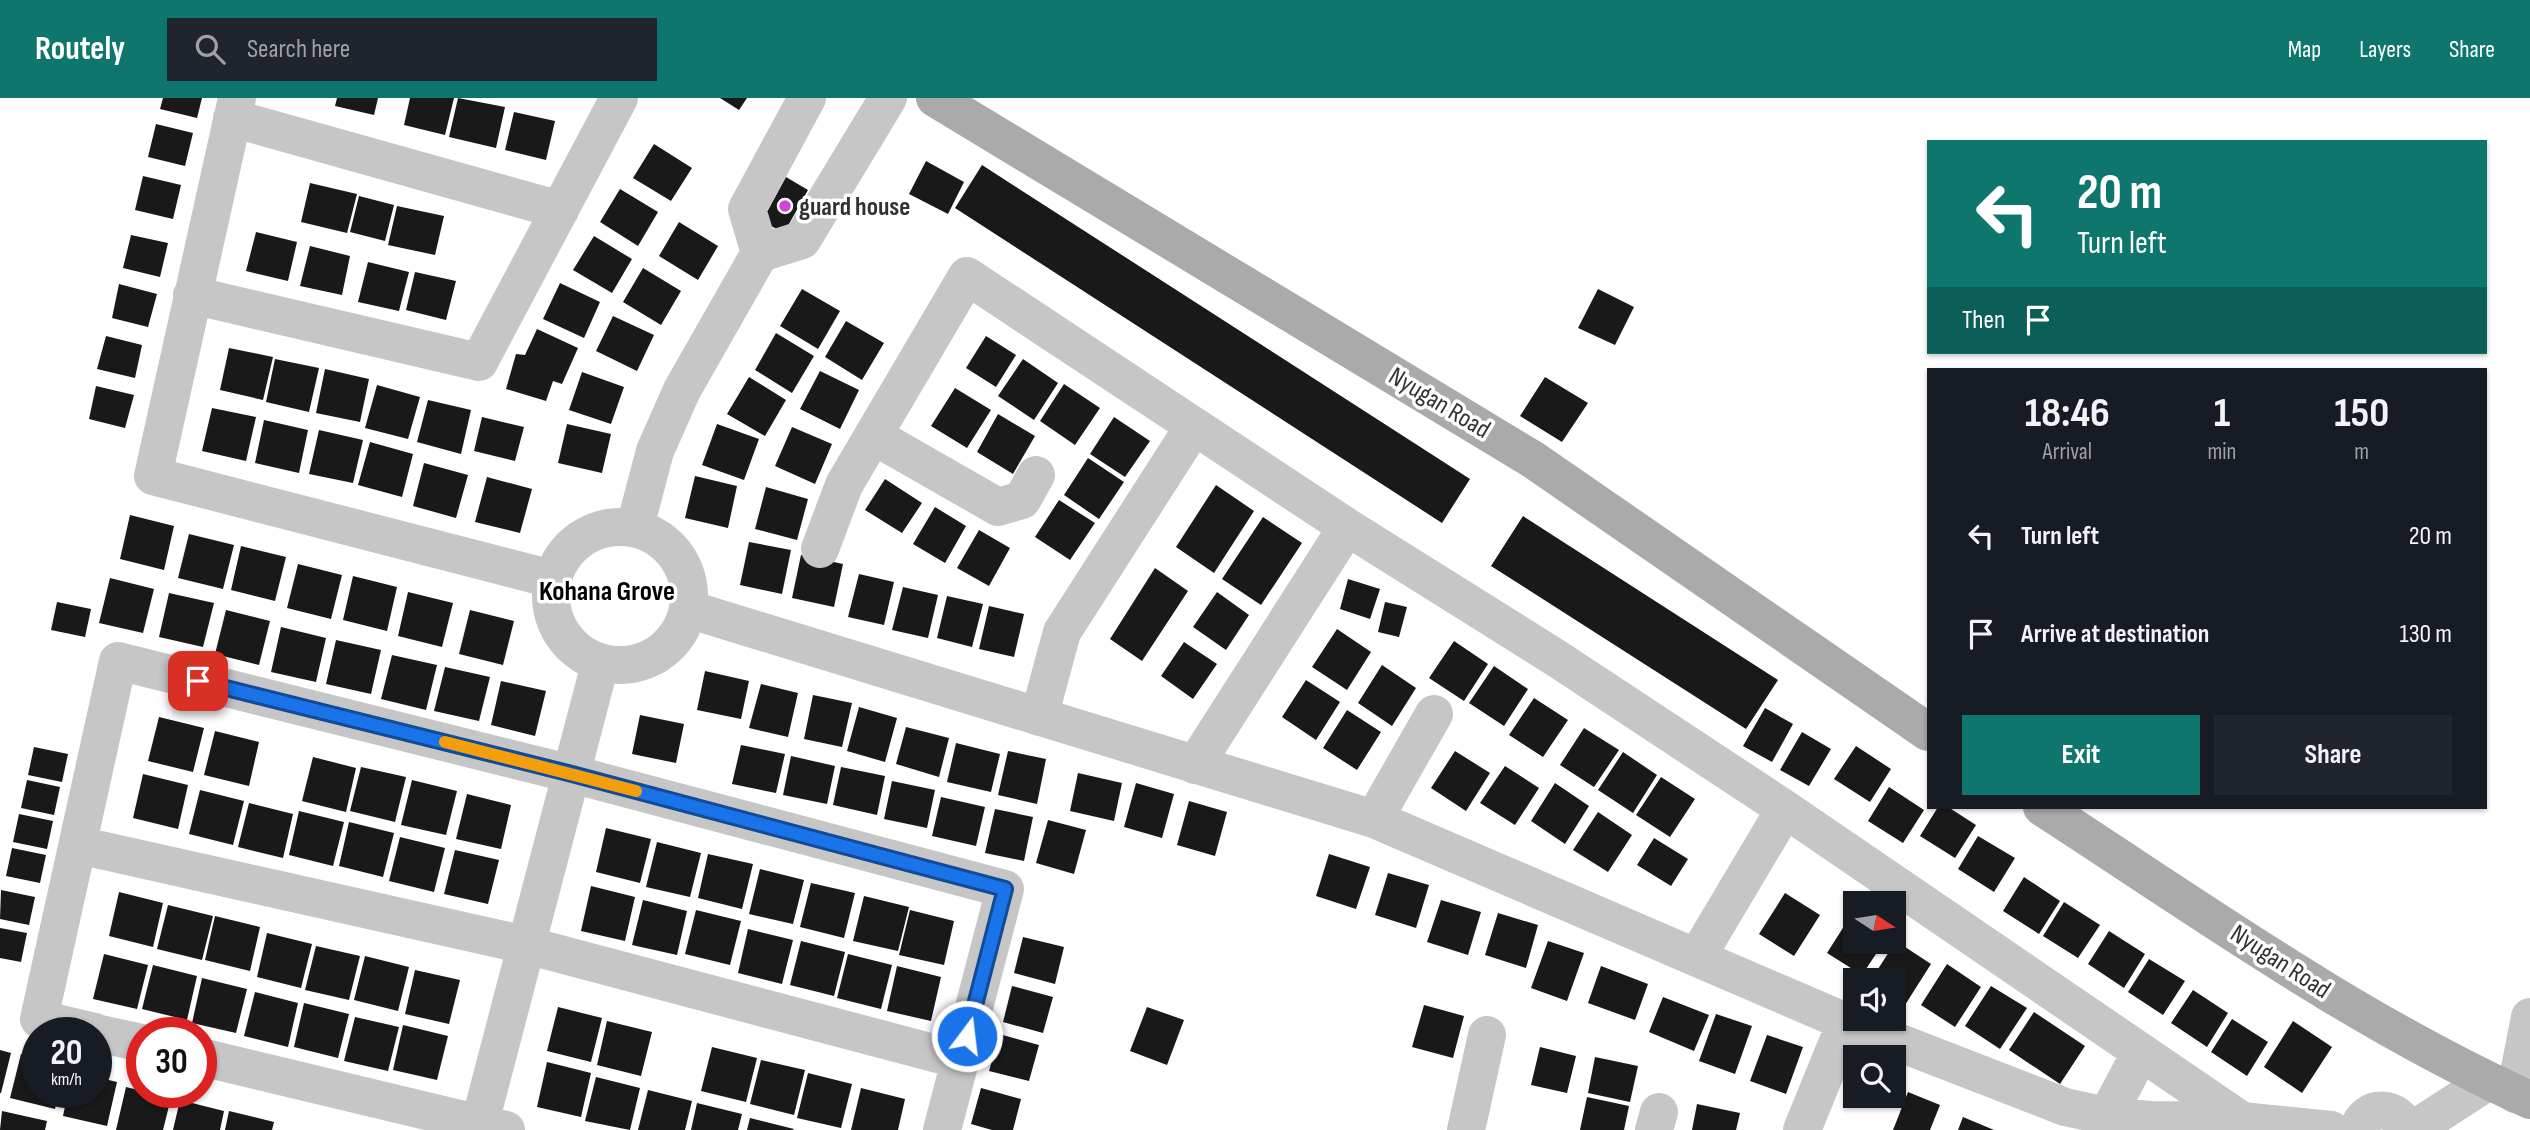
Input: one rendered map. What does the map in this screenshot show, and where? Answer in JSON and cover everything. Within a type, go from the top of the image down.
[{"type":"main road","name":"Nyugan Road","points":[[935,98],[1532,458],[1927,731]]},
{"type":"main road","name":"Nyugan Road","points":[[2045,809],[2376,1023],[2518,1095]]},
{"type":"street","points":[[192,295],[479,362],[619,98]]},
{"type":"street","points":[[761,253],[747,209],[807,98]]},
{"type":"street","points":[[635,527],[655,451],[682,390],[761,253],[802,240],[888,98]]},
{"type":"street","points":[[552,579],[153,476],[235,108],[560,210]]},
{"type":"street","points":[[820,549],[844,485],[967,276],[1347,527],[1556,658],[1785,809],[2242,1121]]},
{"type":"street","points":[[1039,717],[1062,632],[1194,426]]},
{"type":"street","points":[[874,436],[998,507],[1022,500],[1036,475]]},
{"type":"street","points":[[608,527],[635,527],[659,538],[678,557],[688,582],[688,609],[677,636],[656,656],[629,666],[600,664],[576,652],[559,631],[550,606],[552,579],[563,555],[583,536],[608,527]]},
{"type":"street","points":[[1195,765],[1347,527]]},
{"type":"street","points":[[688,609],[1374,819],[1843,1021]]},
{"type":"street","points":[[39,1017],[118,661],[572,774],[1005,889],[942,1130]]},
{"type":"street","points":[[217,1061],[488,1128],[526,945],[600,664]]},
{"type":"street","points":[[1374,819],[1434,714]]},
{"type":"street","points":[[1697,957],[1785,809]]},
{"type":"street","points":[[78,845],[526,945],[960,1060]]},
{"type":"street","points":[[2413,1130],[2518,1095],[2530,1017]]},
{"type":"street","points":[[1802,1130],[1843,1029]]},
{"type":"street","points":[[1869,1031],[2066,1107],[2107,1116],[2242,1121],[2331,1130]]},
{"type":"street","points":[[1466,1130],[1486,1035]]},
{"type":"street","points":[[2107,1116],[2141,1052]]},
{"type":"street","points":[[2358,1130],[2363,1118],[2370,1113],[2385,1110],[2399,1116],[2407,1130]]},
{"type":"building","points":[[163,98],[202,98],[197,118],[160,109]]},
{"type":"building","points":[[337,98],[378,98],[374,115],[335,106]]},
{"type":"building","points":[[410,98],[454,98],[445,135],[404,125]]},
{"type":"building","points":[[458,98],[505,107],[496,148],[449,137]]},
{"type":"building","points":[[720,98],[747,98],[739,110]]},
{"type":"building","points":[[514,112],[555,121],[546,160],[505,150]]},
{"type":"building","points":[[156,124],[193,133],[185,166],[148,157]]},
{"type":"building","points":[[654,144],[692,168],[671,201],[633,178]]},
{"type":"building","points":[[926,161],[964,182],[948,214],[909,194]]},
{"type":"building","points":[[982,165],[1470,479],[1442,523],[955,208]]},
{"type":"building","points":[[143,176],[181,185],[173,219],[135,210]]},
{"type":"building","name":"guard house","points":[[786,177],[808,190],[784,233],[762,221]]},
{"type":"building","points":[[310,183],[357,194],[347,233],[301,222]]},
{"type":"building","points":[[620,189],[658,212],[638,246],[600,222]]},
{"type":"building","points":[[359,196],[394,205],[385,241],[350,232]]},
{"type":"building","points":[[397,206],[444,216],[435,255],[388,245]]},
{"type":"building","points":[[679,222],[718,246],[698,280],[659,256]]},
{"type":"building","points":[[256,232],[297,242],[288,281],[246,271]]},
{"type":"building","points":[[131,235],[168,243],[160,277],[123,268]]},
{"type":"building","points":[[594,236],[632,259],[612,293],[573,270]]},
{"type":"building","points":[[310,246],[350,256],[342,295],[300,286]]},
{"type":"building","points":[[368,262],[409,272],[399,311],[358,302]]},
{"type":"building","points":[[643,268],[681,291],[661,325],[623,302]]},
{"type":"building","points":[[415,272],[456,281],[446,320],[406,310]]},
{"type":"building","points":[[560,283],[600,302],[584,338],[543,319]]},
{"type":"building","points":[[119,284],[157,294],[148,327],[112,318]]},
{"type":"building","points":[[802,289],[840,311],[818,349],[780,326]]},
{"type":"building","points":[[1598,289],[1634,307],[1615,345],[1578,328]]},
{"type":"building","points":[[613,316],[654,335],[637,371],[596,351]]},
{"type":"building","points":[[846,321],[884,343],[862,380],[825,357]]},
{"type":"building","points":[[537,329],[578,348],[562,384],[553,381],[546,401],[506,389],[516,354],[525,355]]},
{"type":"building","points":[[776,333],[814,356],[792,393],[755,370]]},
{"type":"building","points":[[106,336],[142,345],[135,378],[97,369]]},
{"type":"building","points":[[986,336],[1016,355],[996,387],[966,368]]},
{"type":"building","points":[[229,348],[273,357],[263,400],[220,390]]},
{"type":"building","points":[[275,359],[319,368],[309,412],[266,402]]},
{"type":"building","points":[[1023,359],[1058,383],[1034,420],[998,396]]},
{"type":"building","points":[[325,369],[369,379],[360,422],[316,413]]},
{"type":"building","points":[[820,371],[859,390],[840,429],[800,409]]},
{"type":"building","points":[[582,372],[624,387],[611,424],[569,410]]},
{"type":"building","points":[[749,377],[786,400],[765,436],[727,414]]},
{"type":"building","points":[[1545,377],[1588,403],[1562,442],[1520,416]]},
{"type":"building","points":[[1064,384],[1100,408],[1075,445],[1040,421]]},
{"type":"building","points":[[377,385],[420,397],[408,439],[365,428]]},
{"type":"building","points":[[96,386],[134,395],[125,428],[89,419]]},
{"type":"building","points":[[955,388],[991,410],[967,448],[931,426]]},
{"type":"building","points":[[428,400],[471,410],[461,454],[417,442]]},
{"type":"building","points":[[212,408],[256,417],[246,461],[202,451]]},
{"type":"building","points":[[998,414],[1035,436],[1013,474],[977,452]]},
{"type":"building","points":[[482,417],[524,427],[515,461],[474,451]]},
{"type":"building","points":[[1114,417],[1150,441],[1125,477],[1090,454]]},
{"type":"building","points":[[264,420],[308,430],[299,473],[255,463]]},
{"type":"building","points":[[567,424],[611,434],[602,473],[558,463]]},
{"type":"building","points":[[717,424],[759,439],[744,480],[702,465]]},
{"type":"building","points":[[792,427],[832,444],[815,484],[775,466]]},
{"type":"building","points":[[319,430],[363,440],[353,483],[309,474]]},
{"type":"building","points":[[370,442],[413,454],[402,497],[358,485]]},
{"type":"building","points":[[1088,458],[1124,482],[1099,519],[1064,495]]},
{"type":"building","points":[[424,463],[468,475],[456,518],[413,506]]},
{"type":"building","points":[[695,476],[737,486],[728,528],[685,518]]},
{"type":"building","points":[[487,477],[532,489],[520,533],[475,522]]},
{"type":"building","points":[[885,479],[922,503],[902,533],[865,510]]},
{"type":"building","points":[[1216,485],[1254,511],[1214,573],[1176,547]]},
{"type":"building","points":[[766,487],[808,499],[797,540],[755,529]]},
{"type":"building","points":[[1059,500],[1095,523],[1070,560],[1035,537]]},
{"type":"building","points":[[935,507],[966,526],[945,563],[913,544]]},
{"type":"building","points":[[130,515],[174,526],[164,570],[120,559]]},
{"type":"building","points":[[1523,516],[1778,680],[1746,729],[1491,566]]},
{"type":"building","points":[[1263,517],[1302,543],[1261,605],[1222,579]]},
{"type":"building","points":[[979,530],[1010,548],[989,586],[957,568]]},
{"type":"building","points":[[189,534],[234,545],[223,589],[178,578]]},
{"type":"building","points":[[749,542],[791,550],[782,594],[740,585]]},
{"type":"building","points":[[241,546],[286,557],[275,601],[231,590]]},
{"type":"building","points":[[801,555],[843,564],[834,607],[792,598]]},
{"type":"building","points":[[298,564],[342,575],[331,619],[287,608]]},
{"type":"building","points":[[1155,568],[1188,591],[1142,661],[1110,639]]},
{"type":"building","points":[[859,574],[894,582],[884,625],[848,617]]},
{"type":"building","points":[[353,576],[397,587],[387,631],[343,620]]},
{"type":"building","points":[[110,578],[154,589],[143,633],[99,623]]},
{"type":"building","points":[[1348,579],[1380,589],[1370,619],[1340,609]]},
{"type":"building","points":[[903,587],[938,595],[928,638],[892,630]]},
{"type":"building","points":[[408,592],[453,603],[442,647],[398,636]]},
{"type":"building","points":[[1217,592],[1249,615],[1226,650],[1193,627]]},
{"type":"building","points":[[169,593],[214,603],[203,647],[159,637]]},
{"type":"building","points":[[947,596],[983,604],[972,647],[937,638]]},
{"type":"building","points":[[57,602],[91,609],[85,637],[51,630]]},
{"type":"building","points":[[1385,602],[1407,607],[1399,637],[1378,632]]},
{"type":"building","points":[[989,606],[1024,614],[1014,657],[979,649]]},
{"type":"building","points":[[226,610],[270,621],[259,665],[215,654]]},
{"type":"building","points":[[470,610],[514,621],[503,665],[459,654]]},
{"type":"building","points":[[281,627],[326,638],[316,682],[271,672]]},
{"type":"building","points":[[1337,629],[1371,652],[1347,690],[1312,667]]},
{"type":"building","points":[[336,640],[381,650],[371,694],[326,684]]},
{"type":"building","points":[[1454,641],[1488,664],[1464,701],[1429,678]]},
{"type":"building","points":[[1184,642],[1217,664],[1193,699],[1161,676]]},
{"type":"building","points":[[392,655],[437,665],[426,710],[381,699]]},
{"type":"building","points":[[1382,665],[1416,688],[1392,726],[1358,703]]},
{"type":"building","points":[[1494,666],[1528,689],[1504,726],[1469,703]]},
{"type":"building","points":[[445,667],[490,677],[479,721],[434,711]]},
{"type":"building","points":[[705,671],[749,681],[741,719],[697,710]]},
{"type":"building","points":[[1306,680],[1340,702],[1316,740],[1282,717]]},
{"type":"building","points":[[501,681],[546,691],[535,736],[491,725]]},
{"type":"building","points":[[761,684],[798,693],[788,737],[749,728]]},
{"type":"building","points":[[813,695],[852,703],[842,747],[804,739]]},
{"type":"building","points":[[1534,698],[1568,720],[1543,757],[1509,735]]},
{"type":"building","points":[[859,707],[897,718],[885,762],[847,751]]},
{"type":"building","points":[[1765,708],[1793,724],[1772,762],[1743,746]]},
{"type":"building","points":[[1347,710],[1381,732],[1357,770],[1323,748]]},
{"type":"building","points":[[640,715],[684,724],[676,763],[632,754]]},
{"type":"building","points":[[159,717],[204,728],[193,772],[148,761]]},
{"type":"building","points":[[906,727],[949,738],[939,777],[896,764]]},
{"type":"building","points":[[1584,728],[1619,750],[1594,787],[1560,765]]},
{"type":"building","points":[[215,731],[259,742],[249,786],[204,775]]},
{"type":"building","points":[[1802,732],[1831,749],[1809,786],[1780,770]]},
{"type":"building","points":[[956,743],[1000,754],[991,792],[947,782]]},
{"type":"building","points":[[741,745],[785,754],[776,793],[732,784]]},
{"type":"building","points":[[1856,746],[1891,769],[1870,802],[1834,779]]},
{"type":"building","points":[[34,747],[68,754],[62,782],[28,775]]},
{"type":"building","points":[[1008,751],[1046,759],[1037,804],[998,795]]},
{"type":"building","points":[[1455,751],[1490,773],[1466,811],[1431,788]]},
{"type":"building","points":[[1623,752],[1657,775],[1633,813],[1598,790]]},
{"type":"building","points":[[791,756],[835,766],[827,804],[783,795]]},
{"type":"building","points":[[313,757],[356,768],[346,812],[302,801]]},
{"type":"building","points":[[1505,766],[1539,788],[1515,825],[1480,803]]},
{"type":"building","points":[[361,767],[406,777],[395,822],[350,811]]},
{"type":"building","points":[[841,767],[885,776],[877,815],[833,805]]},
{"type":"building","points":[[1078,773],[1122,783],[1114,821],[1070,811]]},
{"type":"building","points":[[143,774],[188,785],[178,829],[133,818]]},
{"type":"building","points":[[1661,777],[1695,799],[1670,837],[1636,815]]},
{"type":"building","points":[[27,780],[60,787],[54,815],[21,808]]},
{"type":"building","points":[[412,780],[457,791],[446,835],[401,825]]},
{"type":"building","points":[[892,781],[935,790],[927,828],[884,819]]},
{"type":"building","points":[[1136,783],[1174,794],[1162,838],[1124,827]]},
{"type":"building","points":[[1555,783],[1589,806],[1565,844],[1531,821]]},
{"type":"building","points":[[1889,787],[1924,810],[1903,843],[1868,821]]},
{"type":"building","points":[[200,790],[244,801],[233,845],[189,834]]},
{"type":"building","points":[[467,794],[511,805],[501,849],[456,839]]},
{"type":"building","points":[[941,797],[985,807],[976,846],[932,836]]},
{"type":"building","points":[[1189,801],[1227,812],[1215,856],[1177,845]]},
{"type":"building","points":[[249,803],[293,814],[283,858],[238,847]]},
{"type":"building","points":[[995,809],[1033,817],[1024,861],[985,853]]},
{"type":"building","points":[[1937,809],[1951,809],[1976,825],[1955,858],[1920,836]]},
{"type":"building","points":[[299,811],[344,822],[333,866],[289,855]]},
{"type":"building","points":[[1598,812],[1632,835],[1608,872],[1573,850]]},
{"type":"building","points":[[19,814],[53,821],[47,849],[13,842]]},
{"type":"building","points":[[1048,820],[1086,830],[1074,874],[1036,863]]},
{"type":"building","points":[[349,822],[394,833],[383,877],[339,866]]},
{"type":"building","points":[[606,828],[651,839],[640,883],[596,872]]},
{"type":"building","points":[[1978,836],[2015,858],[1994,892],[1958,869]]},
{"type":"building","points":[[400,837],[445,848],[434,892],[389,881]]},
{"type":"building","points":[[1654,838],[1688,859],[1671,886],[1637,865]]},
{"type":"building","points":[[657,842],[701,853],[690,897],[646,887]]},
{"type":"building","points":[[12,848],[46,855],[40,883],[6,876]]},
{"type":"building","points":[[455,850],[499,860],[488,904],[444,894]]},
{"type":"building","points":[[708,854],[753,864],[742,909],[698,898]]},
{"type":"building","points":[[1329,854],[1370,867],[1356,909],[1316,896]]},
{"type":"building","points":[[760,869],[804,880],[793,924],[749,914]]},
{"type":"building","points":[[1388,873],[1429,885],[1416,928],[1375,915]]},
{"type":"building","points":[[2024,877],[2060,901],[2039,934],[2003,911]]},
{"type":"building","points":[[811,883],[855,893],[844,938],[800,927]]},
{"type":"building","points":[[591,886],[635,897],[625,941],[581,931]]},
{"type":"building","points":[[1,890],[35,897],[29,925],[0,919]]},
{"type":"building","points":[[119,892],[163,903],[153,947],[109,936]]},
{"type":"building","points":[[1785,893],[1820,915],[1794,956],[1759,934]]},
{"type":"building","points":[[864,896],[909,907],[898,951],[853,941]]},
{"type":"building","points":[[643,900],[687,911],[677,955],[632,945]]},
{"type":"building","points":[[1441,900],[1481,912],[1468,955],[1427,942]]},
{"type":"building","points":[[2064,902],[2100,925],[2078,958],[2043,936]]},
{"type":"building","points":[[168,905],[213,916],[202,960],[157,949]]},
{"type":"building","points":[[696,910],[741,921],[730,965],[685,954]]},
{"type":"building","points":[[910,910],[954,921],[944,965],[899,955]]},
{"type":"building","points":[[1498,913],[1538,925],[1526,968],[1485,955]]},
{"type":"building","points":[[215,916],[260,927],[250,971],[205,960]]},
{"type":"building","points":[[0,928],[27,933],[21,962],[0,958]]},
{"type":"building","points":[[1843,928],[1843,954],[1876,954],[1867,968],[1851,968],[1827,953]]},
{"type":"building","points":[[748,929],[793,940],[782,984],[738,973]]},
{"type":"building","points":[[2109,931],[2145,954],[2124,988],[2088,964]]},
{"type":"building","points":[[267,933],[312,944],[301,988],[257,977]]},
{"type":"building","points":[[1023,937],[1064,947],[1055,984],[1014,973]]},
{"type":"building","points":[[801,941],[845,952],[834,996],[790,985]]},
{"type":"building","points":[[1548,941],[1584,953],[1567,1001],[1531,988]]},
{"type":"building","points":[[316,946],[360,956],[349,1000],[305,990]]},
{"type":"building","points":[[1906,948],[1931,964],[1906,1003],[1906,968],[1879,968],[1888,954],[1906,954]]},
{"type":"building","points":[[104,954],[148,965],[137,1009],[93,999]]},
{"type":"building","points":[[848,954],[892,965],[881,1009],[837,998]]},
{"type":"building","points":[[365,956],[409,967],[398,1011],[354,1000]]},
{"type":"building","points":[[2149,959],[2185,981],[2163,1015],[2128,992]]},
{"type":"building","points":[[1947,964],[1981,987],[1955,1027],[1921,1005]]},
{"type":"building","points":[[153,965],[197,976],[188,1017],[175,1017],[142,1009]]},
{"type":"building","points":[[897,966],[941,977],[931,1021],[887,1011]]},
{"type":"building","points":[[1601,966],[1648,984],[1635,1020],[1588,1003]]},
{"type":"building","points":[[415,970],[460,980],[449,1024],[405,1014]]},
{"type":"building","points":[[202,978],[247,989],[236,1033],[217,1029],[217,1017],[193,1017]]},
{"type":"building","points":[[1012,986],[1053,997],[1043,1033],[1003,1022]]},
{"type":"building","points":[[1991,986],[2027,1008],[2000,1049],[1965,1026]]},
{"type":"building","points":[[2193,990],[2228,1013],[2207,1047],[2171,1023]]},
{"type":"building","points":[[255,992],[298,1003],[288,1047],[244,1036]]},
{"type":"building","points":[[1663,997],[1709,1015],[1694,1051],[1649,1032]]},
{"type":"building","points":[[304,1003],[349,1014],[338,1058],[294,1047]]},
{"type":"building","points":[[1424,1005],[1464,1016],[1453,1058],[1412,1047]]},
{"type":"building","points":[[558,1007],[602,1018],[591,1062],[547,1051]]},
{"type":"building","points":[[1147,1007],[1184,1020],[1167,1065],[1130,1051]]},
{"type":"building","points":[[2034,1012],[2085,1046],[2060,1084],[2009,1050]]},
{"type":"building","points":[[1716,1014],[1752,1026],[1735,1074],[1699,1061]]},
{"type":"building","points":[[355,1017],[399,1027],[388,1071],[344,1061]]},
{"type":"building","points":[[2232,1019],[2268,1042],[2247,1076],[2211,1052]]},
{"type":"building","points":[[607,1021],[652,1032],[641,1076],[597,1065]]},
{"type":"building","points":[[2293,1021],[2332,1047],[2302,1093],[2264,1067]]},
{"type":"building","points":[[403,1025],[448,1036],[437,1080],[393,1070]]},
{"type":"building","points":[[999,1034],[1039,1045],[1029,1081],[989,1071]]},
{"type":"building","points":[[1767,1035],[1803,1047],[1786,1094],[1750,1081]]},
{"type":"building","points":[[712,1047],[757,1058],[746,1102],[701,1091]]},
{"type":"building","points":[[1540,1047],[1576,1056],[1567,1093],[1531,1085]]},
{"type":"building","points":[[0,1050],[11,1053],[1,1093],[0,1093]]},
{"type":"building","points":[[21,1054],[21,1101],[10,1098]]},
{"type":"building","points":[[1595,1057],[1638,1066],[1630,1102],[1588,1093]]},
{"type":"building","points":[[761,1060],[805,1070],[794,1115],[750,1104]]},
{"type":"building","points":[[547,1062],[591,1073],[581,1117],[537,1107]]},
{"type":"building","points":[[808,1073],[852,1084],[841,1128],[797,1118]]},
{"type":"building","points":[[596,1077],[640,1088],[630,1130],[585,1121]]},
{"type":"building","points":[[112,1081],[117,1082],[112,1104]]},
{"type":"building","points":[[126,1087],[126,1108],[168,1108],[163,1130],[116,1130]]},
{"type":"building","points":[[861,1088],[905,1099],[898,1130],[851,1130]]},
{"type":"building","points":[[981,1088],[1021,1099],[1013,1130],[992,1130],[971,1124]]},
{"type":"building","points":[[648,1090],[692,1101],[685,1130],[638,1130]]},
{"type":"building","points":[[1908,1092],[1940,1105],[1930,1130],[1893,1130],[1902,1108],[1906,1108]]},
{"type":"building","points":[[1587,1097],[1629,1106],[1624,1130],[1580,1130]]},
{"type":"building","points":[[697,1103],[742,1114],[738,1130],[691,1130]]},
{"type":"building","points":[[1697,1104],[1740,1113],[1736,1130],[1692,1130]]},
{"type":"building","points":[[65,1108],[111,1108],[107,1126],[63,1116]]},
{"type":"building","points":[[178,1108],[212,1108],[224,1111],[220,1130],[173,1130]]},
{"type":"building","points":[[2,1111],[47,1121],[45,1130],[0,1130]]},
{"type":"building","points":[[229,1111],[274,1122],[272,1130],[225,1130]]},
{"type":"building","points":[[1963,1117],[1994,1130],[1958,1130]]},
{"type":"building","points":[[750,1118],[794,1129],[747,1130]]},
{"type":"slow traffic","points":[[445,742],[636,791]]},
{"type":"place","name":"guard house","points":[[785,206]]},
{"type":"district","name":"Kohana Grove","points":[[607,590]]},
{"type":"route","points":[[198,681],[572,774],[1005,889],[967,1036]]}]
